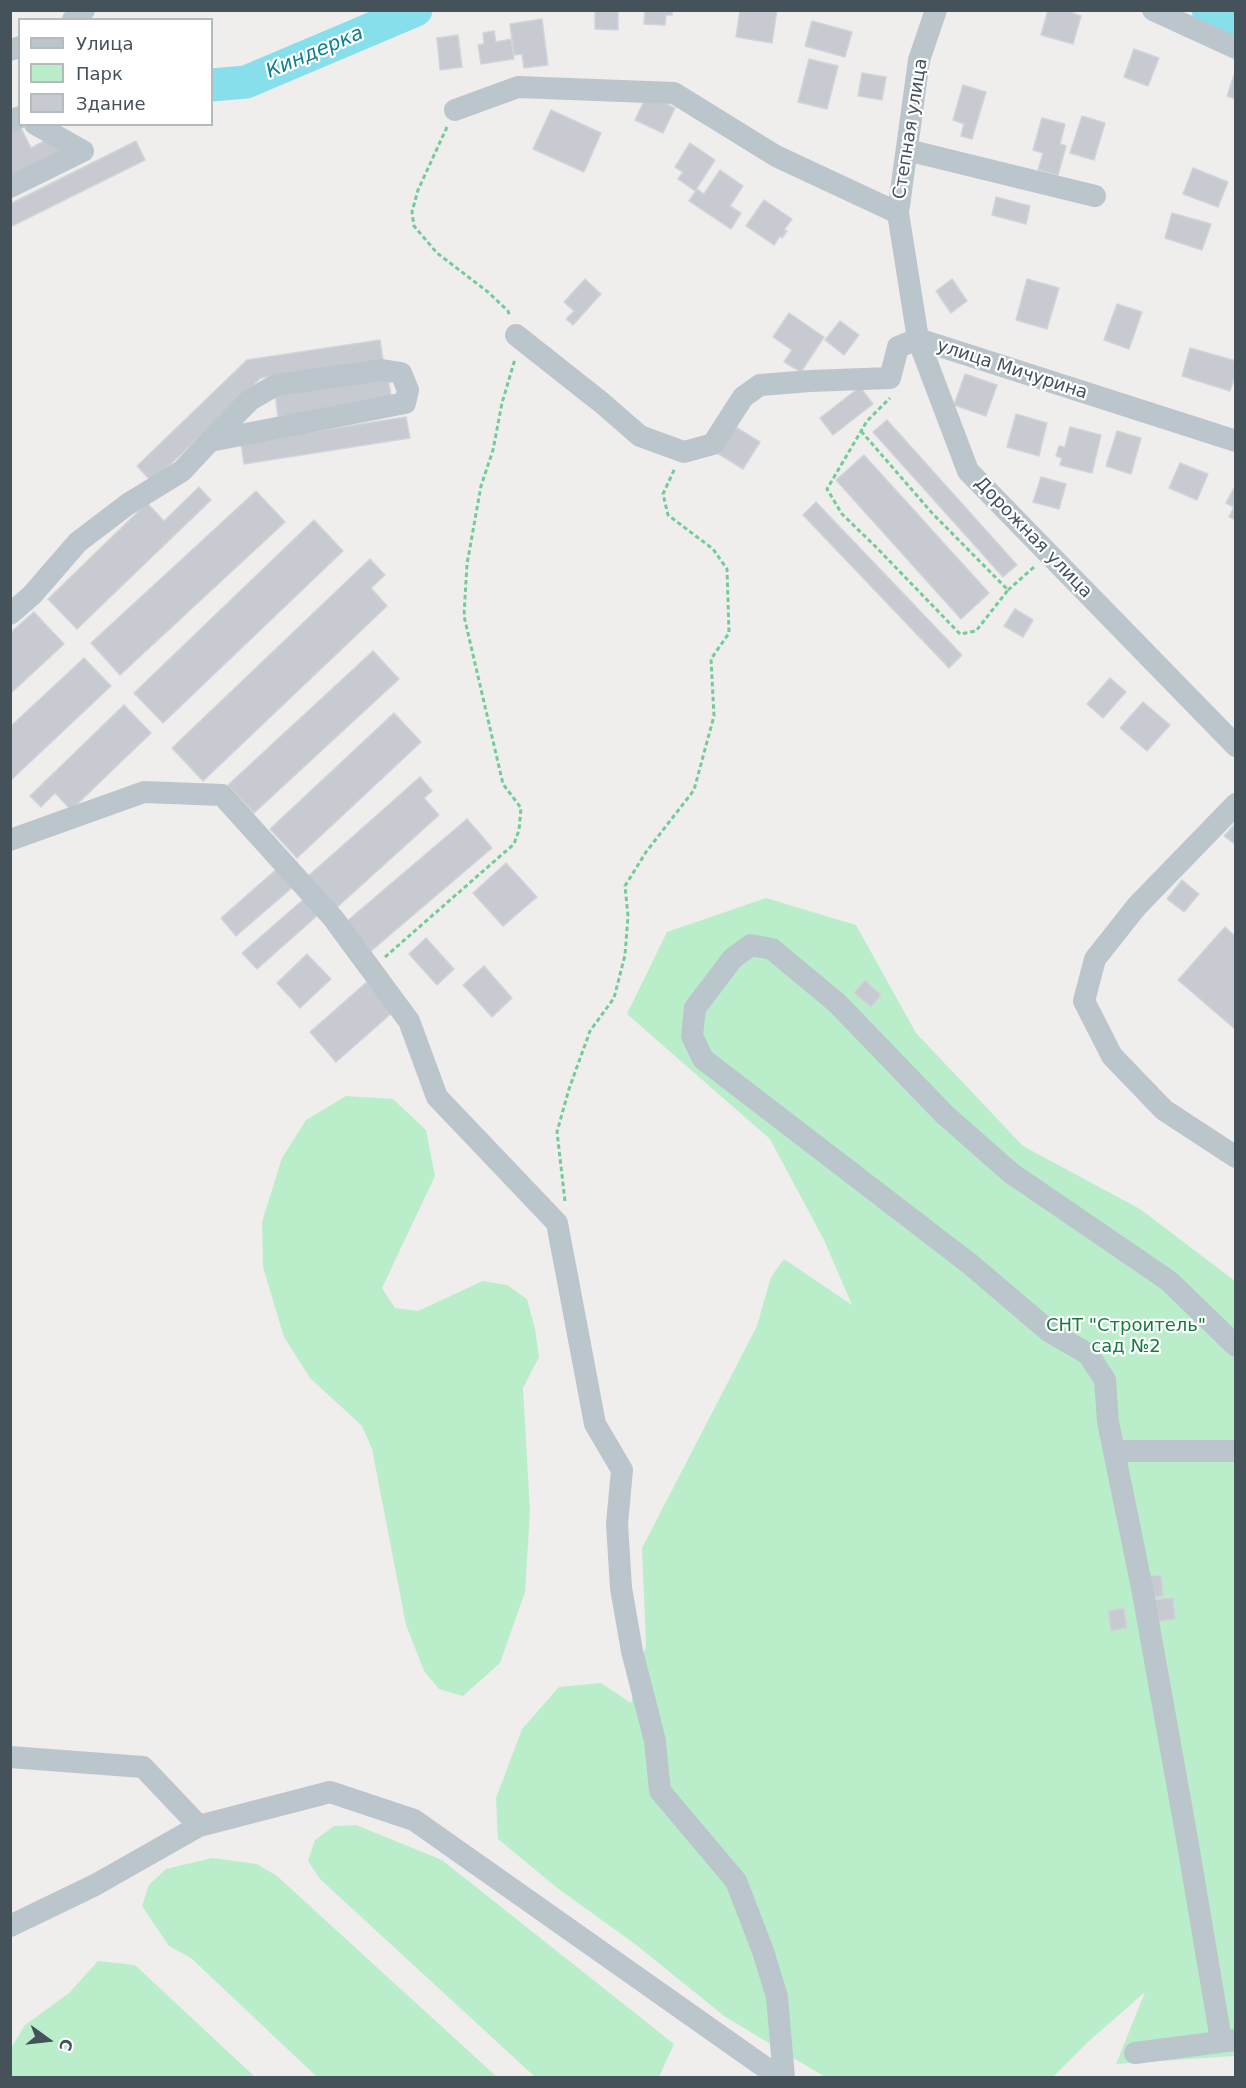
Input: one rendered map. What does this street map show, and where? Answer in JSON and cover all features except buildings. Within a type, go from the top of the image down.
[{"type":"street","name":"Степная улица","points":[[898,213],[919,60],[936,10]]},
{"type":"street","points":[[1153,10],[1236,48]]},
{"type":"street","points":[[455,110],[518,87],[674,93],[776,156],[898,213]]},
{"type":"street","points":[[10,187],[83,151],[39,126]]},
{"type":"street","points":[[907,150],[1095,196]]},
{"type":"street","name":"Дорожная улица","points":[[898,213],[918,339],[968,471],[1236,746]]},
{"type":"street","points":[[516,335],[640,436],[684,452],[712,444],[743,398],[760,386],[890,378]]},
{"type":"street","name":"улица Мичурина","points":[[890,378],[898,347],[918,339],[1236,441]]},
{"type":"street","points":[[10,614],[32,595],[78,542],[128,504],[182,471],[210,441],[250,400],[276,385],[382,370],[401,373],[408,390],[405,403],[210,441]]},
{"type":"street","points":[[10,840],[144,792],[222,795],[333,918],[409,1021],[437,1097],[557,1223],[595,1424],[622,1470],[617,1524],[621,1588],[632,1651],[655,1741],[660,1791],[736,1881],[763,1951],[777,1997],[782,2078]]},
{"type":"street","points":[[1236,804],[1137,906],[1095,959],[1084,1001],[1112,1056],[1164,1110],[1236,1157]]},
{"type":"street","points":[[1135,2053],[1228,2040],[1108,1422],[1105,1380],[1088,1354],[1050,1332],[970,1264],[703,1059],[692,1036],[695,1008],[733,958],[751,945],[772,949],[837,1003],[944,1114],[1011,1173],[1169,1281],[1236,1346]]},
{"type":"street","points":[[1114,1451],[1236,1451]]},
{"type":"street","points":[[10,1757],[143,1767],[199,1826]]},
{"type":"street","points":[[10,1926],[94,1885],[199,1826],[330,1792],[414,1820],[782,2078]]},
{"type":"path","points":[[370,970],[514,844],[519,830],[521,808],[502,784],[464,616],[467,564],[479,497],[493,450],[502,403],[515,363],[516,335],[508,311],[488,292],[437,253],[414,226],[412,212],[418,190],[455,110]]},
{"type":"path","points":[[890,378],[890,398],[867,421],[827,489],[842,514],[960,634],[976,631],[1008,590],[1049,555]]},
{"type":"path","points":[[861,431],[932,513],[1008,590]]},
{"type":"path","points":[[565,1202],[557,1132],[569,1089],[590,1031],[614,998],[626,954],[628,916],[625,886],[646,852],[694,790],[714,716],[711,659],[729,633],[728,569],[713,549],[668,515],[663,494],[684,452]]},
{"type":"green space","name":"СНТ \"Строитель\" сад №2","points":[[766,898],[856,925],[916,1033],[1023,1146],[1140,1209],[1235,1281],[1235,2056],[1116,2064],[1145,1992],[1088,2042],[1053,2077],[825,2077],[724,2016],[635,1944],[556,1887],[498,1839],[496,1798],[522,1729],[559,1687],[601,1683],[631,1703],[646,1645],[642,1548],[757,1326],[771,1277],[784,1259],[852,1305],[824,1240],[770,1139],[627,1014],[667,932]]},
{"type":"green space","points":[[346,1096],[393,1099],[426,1130],[435,1176],[382,1288],[395,1308],[418,1311],[483,1281],[507,1285],[527,1299],[535,1329],[539,1357],[523,1388],[530,1512],[525,1592],[500,1663],[463,1696],[439,1689],[424,1671],[406,1625],[372,1449],[362,1426],[310,1378],[284,1337],[263,1267],[262,1222],[282,1158],[306,1120]]},
{"type":"green space","points":[[356,1825],[442,1860],[674,2044],[659,2077],[535,2077],[320,1879],[308,1861],[315,1840],[334,1826]]},
{"type":"green space","points":[[212,1858],[257,1864],[277,1876],[497,2077],[317,2077],[191,1958],[169,1946],[142,1906],[149,1885],[166,1869]]},
{"type":"green space","points":[[98,1961],[135,1965],[255,2077],[11,2077],[11,2048],[25,2025],[69,1993]]},
{"type":"waterway","name":"Киндерка","points":[[213,85],[246,82],[416,10]]},
{"type":"waterway","name":"Киндерка","points":[[1208,10],[1236,22]]}]
